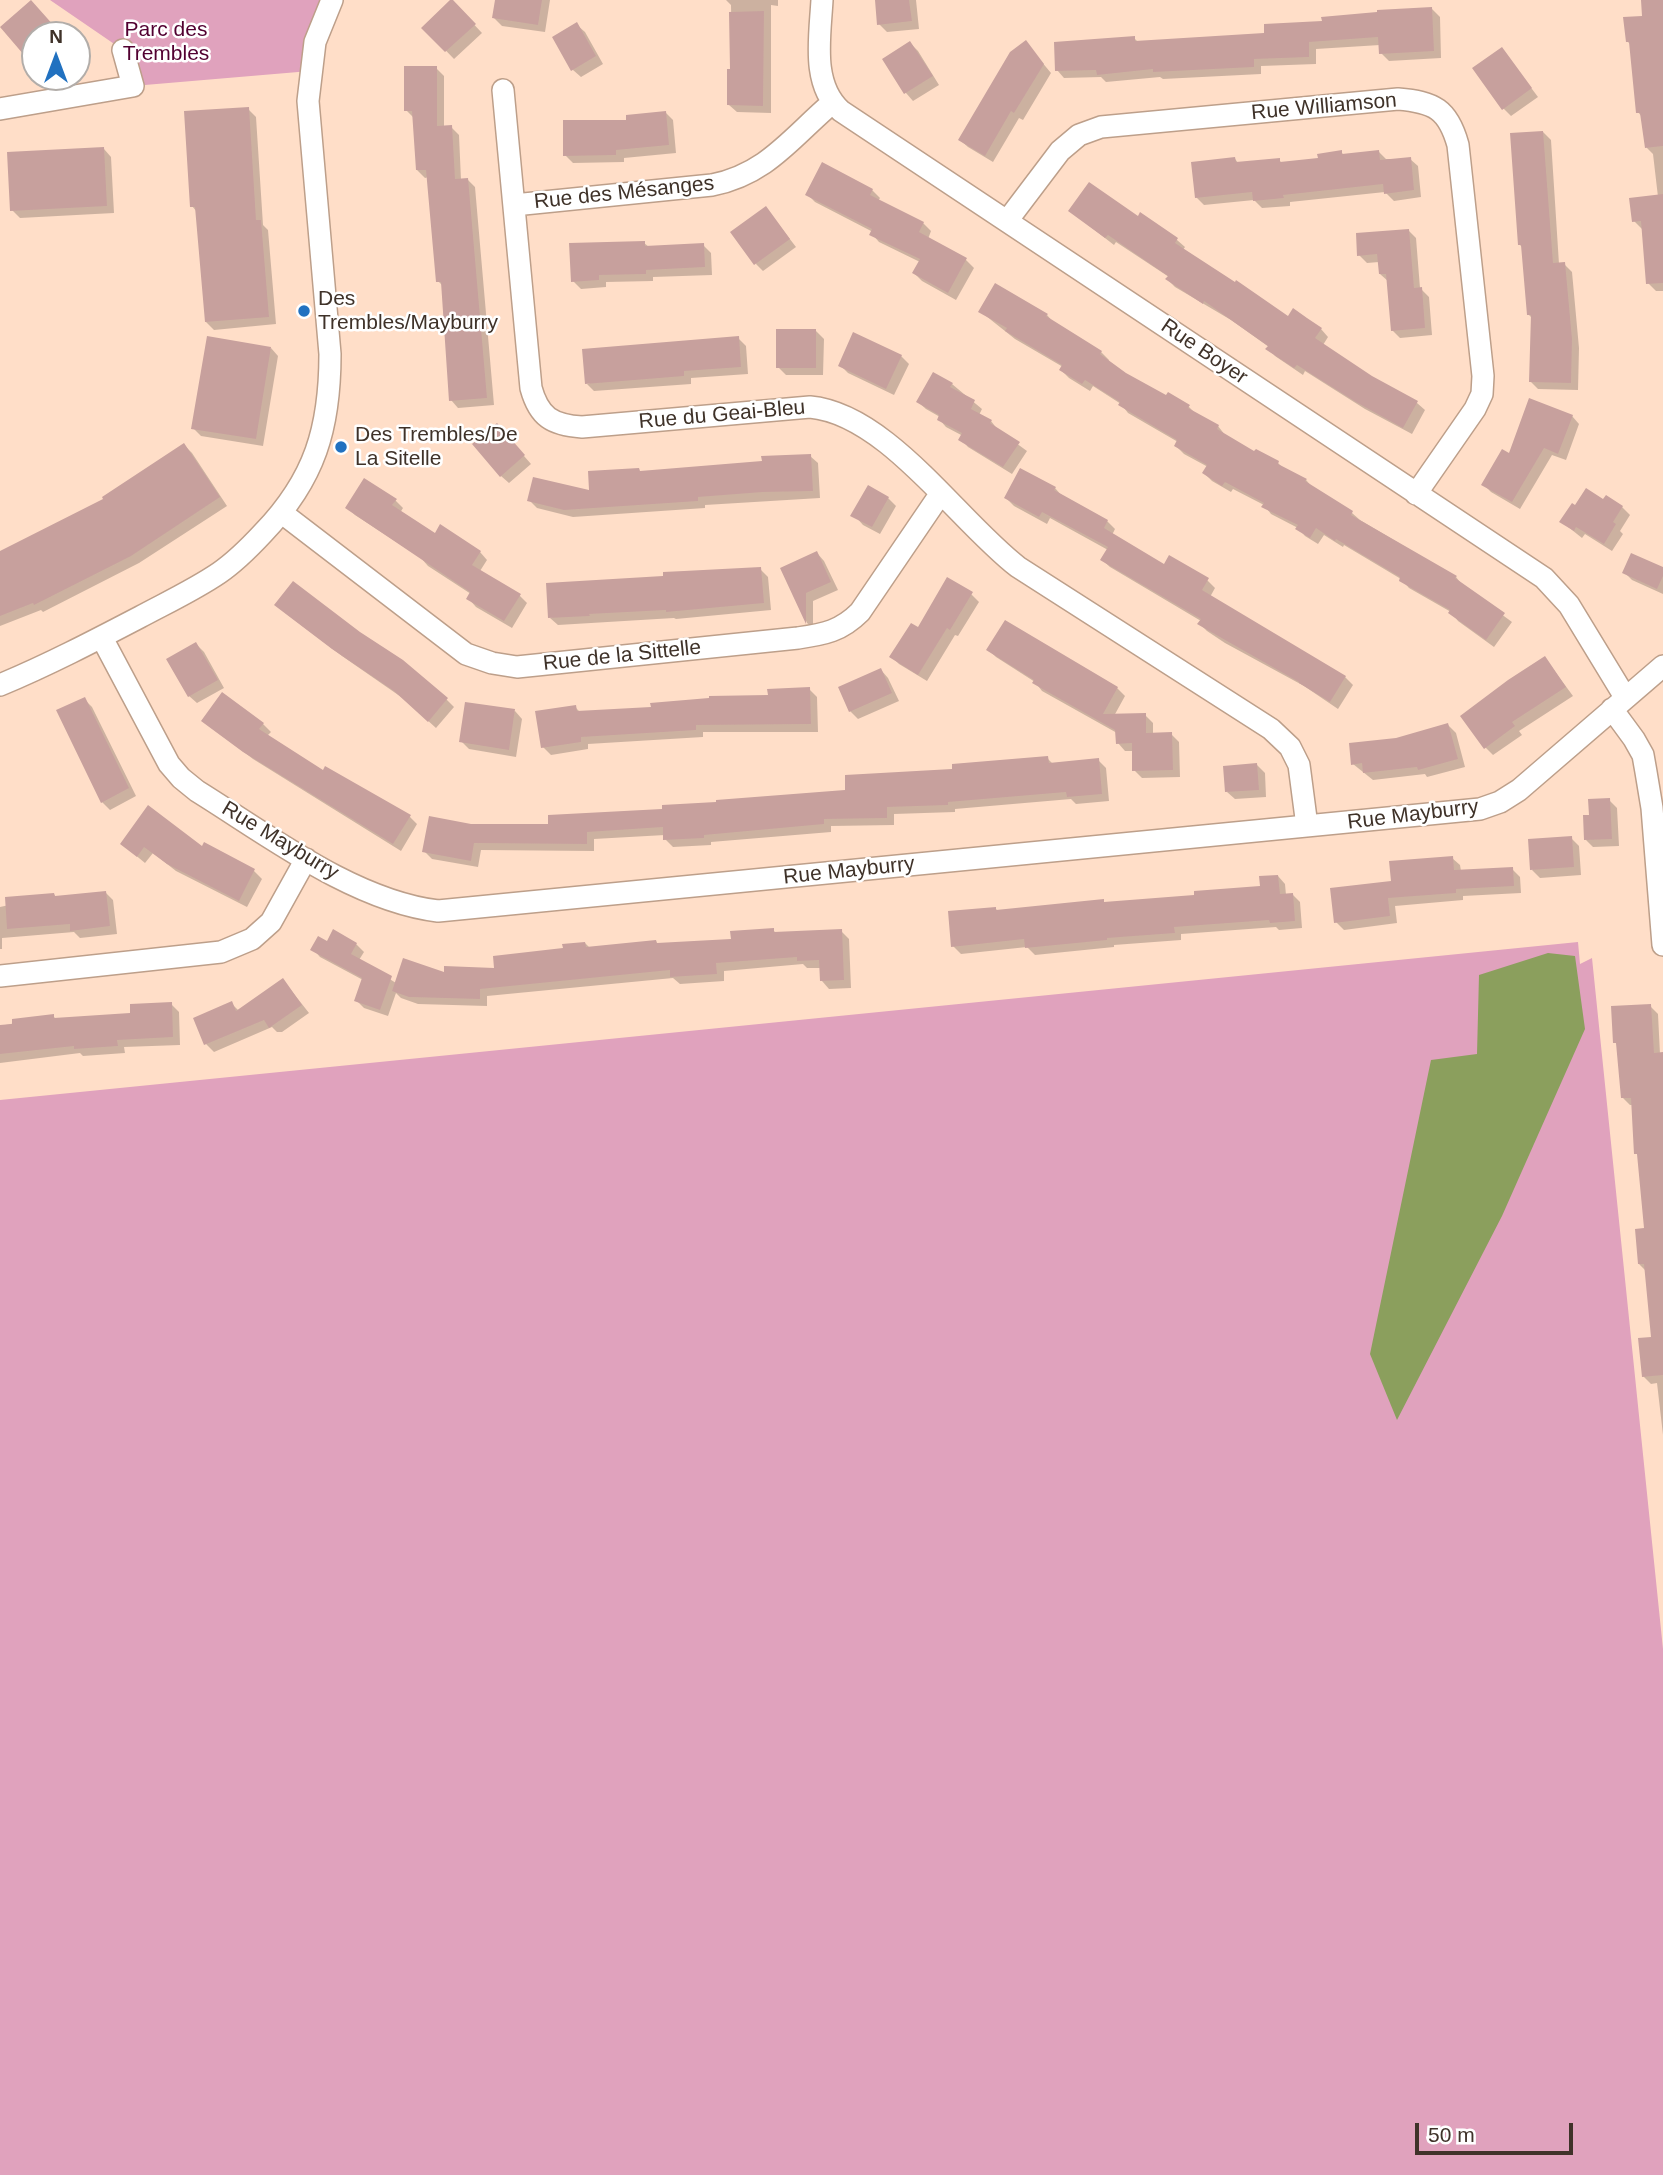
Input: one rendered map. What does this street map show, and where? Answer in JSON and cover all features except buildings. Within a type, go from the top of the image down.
[{"type":"street","points":[[0,685],[102,638],[221,572],[282,513],[299,489],[313,461],[330,393],[330,354],[307,101],[315,42],[332,0]]},
{"type":"street","points":[[822,0],[819,61],[822,81],[831,103]]},
{"type":"street","points":[[0,109],[133,86],[123,50]]},
{"type":"street","name":"Rue du Geai-Bleu","points":[[503,90],[531,388],[536,405],[548,418],[562,426],[582,427],[784,408],[829,409],[849,417],[920,471],[1000,553],[1018,567],[1271,729],[1290,747],[1299,765],[1307,826]]},
{"type":"street","name":"Rue Williamson","points":[[1007,220],[1060,151],[1079,135],[1101,127],[1398,99],[1434,105],[1454,129],[1458,145],[1483,376],[1482,394],[1475,409],[1416,494]]},
{"type":"street","name":"Rue des Mésanges","points":[[514,205],[735,181],[765,164],[831,103]]},
{"type":"street","name":"Rue Boyer","points":[[831,103],[1544,578],[1558,590],[1643,755],[1658,807],[1663,945]]},
{"type":"street","name":"Rue de la Sittelle","points":[[282,513],[466,654],[492,663],[517,667],[798,638],[823,634],[846,626],[860,612],[941,493]]},
{"type":"street","name":"Rue Mayburry","points":[[102,638],[169,764],[180,778],[197,791],[306,859],[374,895],[417,908],[458,910],[1480,809],[1500,802],[1519,790],[1663,666]]},
{"type":"street","points":[[0,976],[221,952],[251,939],[271,922],[306,859]]},
{"type":"green space","name":"Parc des Trembles","points":[[50,0],[332,0],[310,71],[133,86],[123,50],[91,28],[91,21],[81,21]]},
{"type":"green space","points":[[1578,942],[1580,964],[1592,958],[1663,1649],[1663,2175],[0,2175],[0,1100]]},
{"type":"shaded area","points":[[1548,953],[1575,956],[1585,1029],[1502,1216],[1397,1420],[1370,1354],[1431,1060],[1477,1054],[1479,975]]},
{"type":"place","name":"Des Trembles/Mayburry","points":[[304,311]]},
{"type":"place","name":"Des Trembles/De La Sitelle","points":[[341,447]]}]
